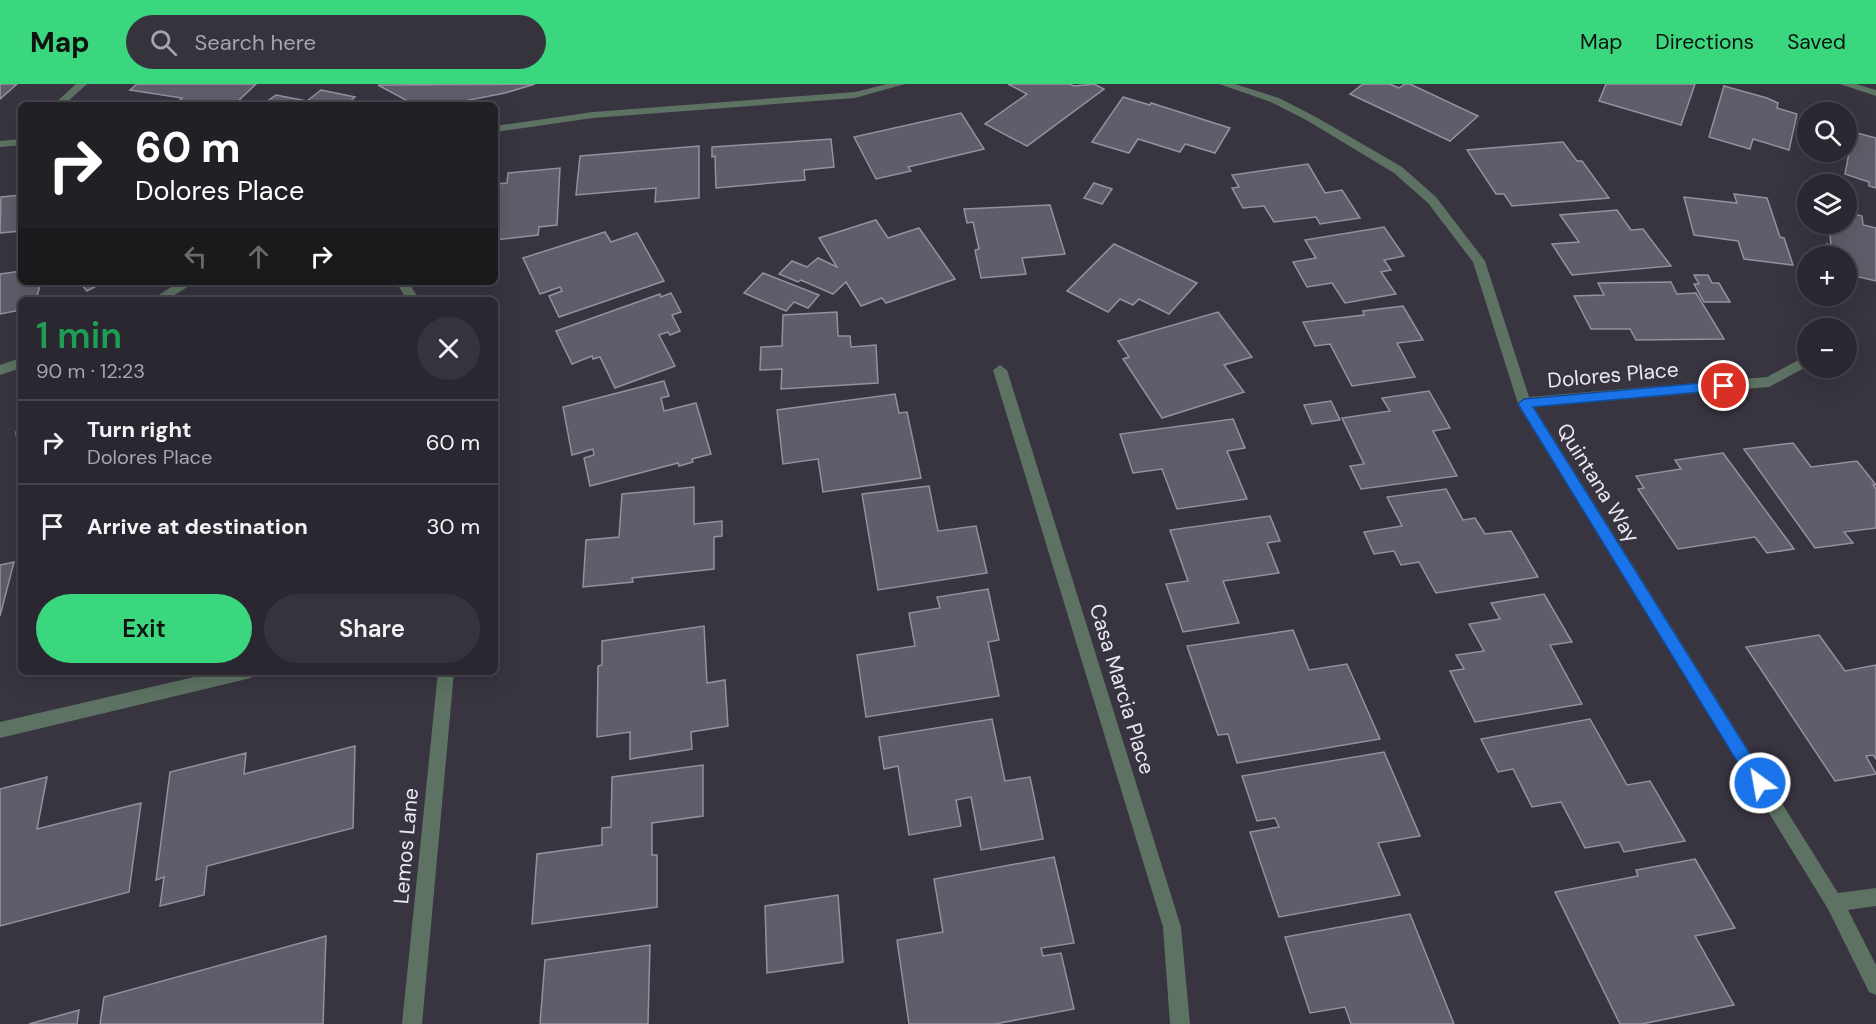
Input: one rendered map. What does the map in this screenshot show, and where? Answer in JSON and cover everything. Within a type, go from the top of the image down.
[{"type":"street","points":[[61,102],[82,84]]},
{"type":"street","points":[[498,129],[593,115],[855,95],[900,84]]},
{"type":"street","name":"Quintana Way","points":[[1224,84],[1275,100],[1349,139],[1398,170],[1432,200],[1479,261],[1524,404],[1834,903],[1876,985]]},
{"type":"street","points":[[1845,84],[1876,93]]},
{"type":"street","points":[[0,144],[18,140]]},
{"type":"street","points":[[163,297],[184,285]]},
{"type":"street","points":[[0,369],[18,364]]},
{"type":"street","name":"Dolores Place","points":[[1524,404],[1769,382],[1797,366]]},
{"type":"street","name":"Casa Marcia Place","points":[[1000,370],[1172,927],[1180,1024]]},
{"type":"street","points":[[0,729],[234,675]]},
{"type":"street","name":"Lemos Lane","points":[[412,1024],[446,675]]},
{"type":"street","points":[[1834,903],[1876,897]]},
{"type":"building","points":[[0,84],[17,84],[0,99]]},
{"type":"building","points":[[137,84],[256,84],[237,102],[177,102],[182,98],[130,90]]},
{"type":"building","points":[[535,84],[505,93],[459,102],[409,102],[378,85]]},
{"type":"building","points":[[1008,84],[1070,84],[1074,86],[1094,84],[1104,89],[1027,146],[985,124],[1027,94]]},
{"type":"building","points":[[1363,84],[1390,84],[1399,88],[1410,84],[1478,116],[1450,141],[1350,94]]},
{"type":"building","points":[[1606,84],[1695,84],[1681,125],[1599,101]]},
{"type":"building","points":[[1724,86],[1767,98],[1778,103],[1777,108],[1797,114],[1789,150],[1753,139],[1750,149],[1709,137]]},
{"type":"building","points":[[321,90],[355,97],[349,102],[266,102],[276,95],[307,101]]},
{"type":"building","points":[[1123,97],[1150,105],[1151,103],[1230,128],[1215,153],[1185,144],[1180,152],[1138,139],[1129,153],[1092,142]]},
{"type":"building","points":[[961,113],[984,149],[908,167],[911,171],[876,179],[854,137]]},
{"type":"building","points":[[1857,133],[1876,138],[1876,188],[1869,186],[1869,182],[1857,178],[1857,174],[1845,174],[1847,162],[1857,162]]},
{"type":"building","points":[[831,139],[834,167],[804,170],[805,180],[716,188],[715,156],[712,157],[712,147]]},
{"type":"building","points":[[1563,142],[1577,161],[1582,161],[1609,198],[1512,206],[1504,194],[1496,194],[1467,150]]},
{"type":"building","points":[[699,146],[699,198],[655,202],[656,188],[576,195],[580,156]]},
{"type":"building","points":[[1308,164],[1325,193],[1342,190],[1360,218],[1320,224],[1316,217],[1274,222],[1264,206],[1243,208],[1232,188],[1239,187],[1232,175]]},
{"type":"building","points":[[560,168],[557,225],[539,227],[538,235],[498,240],[498,184],[507,183],[508,173]]},
{"type":"building","points":[[1094,183],[1112,189],[1102,204],[1084,198]]},
{"type":"building","points":[[1734,194],[1767,198],[1780,237],[1784,238],[1793,265],[1744,259],[1738,241],[1694,235],[1684,197],[1737,203]]},
{"type":"building","points":[[18,195],[18,231],[0,233],[1,197]]},
{"type":"building","points":[[1050,205],[1065,254],[1022,258],[1026,274],[981,278],[975,250],[979,249],[973,222],[967,223],[964,209]]},
{"type":"building","points":[[1617,210],[1631,230],[1643,229],[1671,266],[1572,275],[1552,244],[1579,242],[1560,215]]},
{"type":"building","points":[[1857,215],[1862,216],[1863,225],[1876,228],[1876,281],[1857,277],[1857,246],[1827,246],[1827,244],[1831,245],[1830,234],[1857,234]]},
{"type":"building","points":[[876,220],[888,238],[919,228],[955,279],[886,303],[882,298],[861,306],[846,282],[833,294],[801,280],[798,282],[779,274],[792,261],[807,267],[818,258],[837,267],[819,238]]},
{"type":"building","points":[[1384,227],[1404,256],[1384,260],[1391,270],[1381,272],[1396,294],[1345,303],[1332,283],[1307,287],[1293,262],[1316,258],[1305,240]]},
{"type":"building","points":[[605,232],[611,242],[637,233],[664,281],[559,317],[549,296],[562,291],[560,287],[540,294],[523,258]]},
{"type":"building","points":[[1114,244],[1197,283],[1169,314],[1139,299],[1133,305],[1120,299],[1108,312],[1067,291]]},
{"type":"building","points":[[18,271],[18,285],[40,285],[37,297],[18,297],[18,311],[0,314],[0,274]]},
{"type":"building","points":[[763,273],[819,295],[808,308],[794,302],[786,311],[744,293]]},
{"type":"building","points":[[1694,275],[1708,275],[1712,283],[1719,283],[1730,302],[1704,302],[1694,284],[1699,284]]},
{"type":"building","points":[[1671,282],[1677,294],[1696,293],[1724,339],[1636,340],[1630,329],[1591,329],[1574,296],[1604,295],[1598,283]]},
{"type":"building","points":[[82,285],[98,285],[87,291]]},
{"type":"building","points":[[671,293],[681,312],[672,315],[680,331],[670,335],[668,332],[659,335],[675,366],[615,388],[600,357],[593,359],[592,356],[572,364],[556,331],[660,294],[661,297]]},
{"type":"building","points":[[1403,306],[1423,340],[1397,343],[1415,377],[1352,386],[1330,344],[1315,346],[1303,322],[1364,315],[1363,311]]},
{"type":"building","points":[[837,312],[838,336],[850,336],[851,347],[876,345],[878,383],[781,389],[782,369],[760,370],[761,347],[782,346],[783,315]]},
{"type":"building","points":[[1218,312],[1252,357],[1224,365],[1244,392],[1162,418],[1123,359],[1129,357],[1118,341]]},
{"type":"building","points":[[664,381],[669,396],[661,398],[664,411],[696,403],[711,454],[692,459],[693,462],[679,466],[678,463],[590,486],[584,458],[594,455],[593,449],[572,455],[563,407]]},
{"type":"building","points":[[1429,391],[1450,428],[1433,431],[1457,476],[1361,489],[1350,466],[1364,464],[1342,418],[1390,411],[1382,398]]},
{"type":"building","points":[[895,394],[899,413],[907,412],[921,478],[823,492],[818,459],[783,464],[777,410]]},
{"type":"building","points":[[1331,401],[1340,420],[1312,424],[1304,405]]},
{"type":"building","points":[[1233,419],[1245,448],[1227,451],[1247,499],[1177,509],[1162,469],[1133,473],[1120,434]]},
{"type":"building","points":[[1793,443],[1811,467],[1857,461],[1876,485],[1873,485],[1876,489],[1876,528],[1844,532],[1853,543],[1815,548],[1744,449]]},
{"type":"building","points":[[1723,453],[1794,549],[1767,553],[1755,537],[1678,549],[1638,489],[1644,488],[1636,476],[1681,469],[1675,460]]},
{"type":"building","points":[[929,486],[938,531],[976,526],[987,573],[878,590],[862,494]]},
{"type":"building","points":[[694,487],[694,524],[722,521],[722,536],[714,537],[714,569],[632,578],[633,582],[583,587],[586,540],[619,537],[622,494]]},
{"type":"building","points":[[1446,489],[1463,520],[1475,518],[1485,534],[1511,531],[1538,577],[1436,593],[1419,562],[1401,565],[1394,551],[1374,554],[1364,532],[1402,526],[1387,497]]},
{"type":"building","points":[[1270,516],[1280,541],[1267,543],[1279,573],[1223,581],[1239,623],[1183,632],[1166,584],[1188,581],[1170,530]]},
{"type":"building","points":[[14,562],[0,616],[0,565]]},
{"type":"building","points":[[988,589],[999,640],[988,642],[999,696],[866,717],[857,655],[915,646],[909,613],[940,608],[937,597]]},
{"type":"building","points":[[1544,594],[1572,642],[1550,645],[1582,704],[1475,722],[1450,671],[1464,669],[1456,655],[1484,651],[1469,624],[1500,619],[1491,603]]},
{"type":"building","points":[[704,626],[707,683],[725,680],[728,726],[691,732],[692,749],[630,759],[630,732],[597,737],[598,666],[602,665],[602,641]]},
{"type":"building","points":[[1293,630],[1309,670],[1347,664],[1380,739],[1237,763],[1228,734],[1218,735],[1187,646]]},
{"type":"building","points":[[1819,635],[1845,671],[1876,665],[1876,759],[1873,755],[1866,756],[1876,774],[1835,781],[1746,647]]},
{"type":"building","points":[[992,719],[1005,781],[1030,777],[1043,839],[981,850],[971,797],[956,800],[961,826],[909,835],[898,766],[884,769],[879,737]]},
{"type":"building","points":[[1590,719],[1627,785],[1650,781],[1685,841],[1624,852],[1619,842],[1585,848],[1561,802],[1532,807],[1513,769],[1498,772],[1481,739]]},
{"type":"building","points":[[355,746],[353,828],[207,866],[204,895],[160,906],[164,877],[156,880],[170,772],[246,753],[244,774]]},
{"type":"building","points":[[1384,752],[1420,836],[1378,843],[1400,895],[1279,917],[1250,832],[1279,827],[1275,818],[1257,821],[1242,776]]},
{"type":"building","points":[[703,765],[703,816],[652,823],[652,855],[657,855],[657,907],[532,924],[537,854],[602,845],[602,828],[611,827],[612,777]]},
{"type":"building","points":[[47,777],[37,829],[141,803],[129,892],[0,926],[0,789]]},
{"type":"building","points":[[1054,857],[1074,943],[1041,948],[1043,956],[1061,953],[1074,1009],[995,1024],[909,1024],[897,940],[943,932],[934,879]]},
{"type":"building","points":[[1695,859],[1735,928],[1695,936],[1734,1005],[1642,1024],[1620,1024],[1555,892],[1638,876],[1636,870]]},
{"type":"building","points":[[838,895],[843,962],[767,973],[765,906]]},
{"type":"building","points":[[1410,914],[1454,1024],[1351,1024],[1345,1007],[1310,1013],[1285,937]]},
{"type":"building","points":[[326,936],[323,1024],[100,1024],[104,997]]},
{"type":"building","points":[[650,945],[648,1024],[540,1024],[545,960]]},
{"type":"building","points":[[79,1010],[77,1024],[29,1024]]},
{"type":"route","points":[[1724,386],[1524,404],[1760,783]]}]
